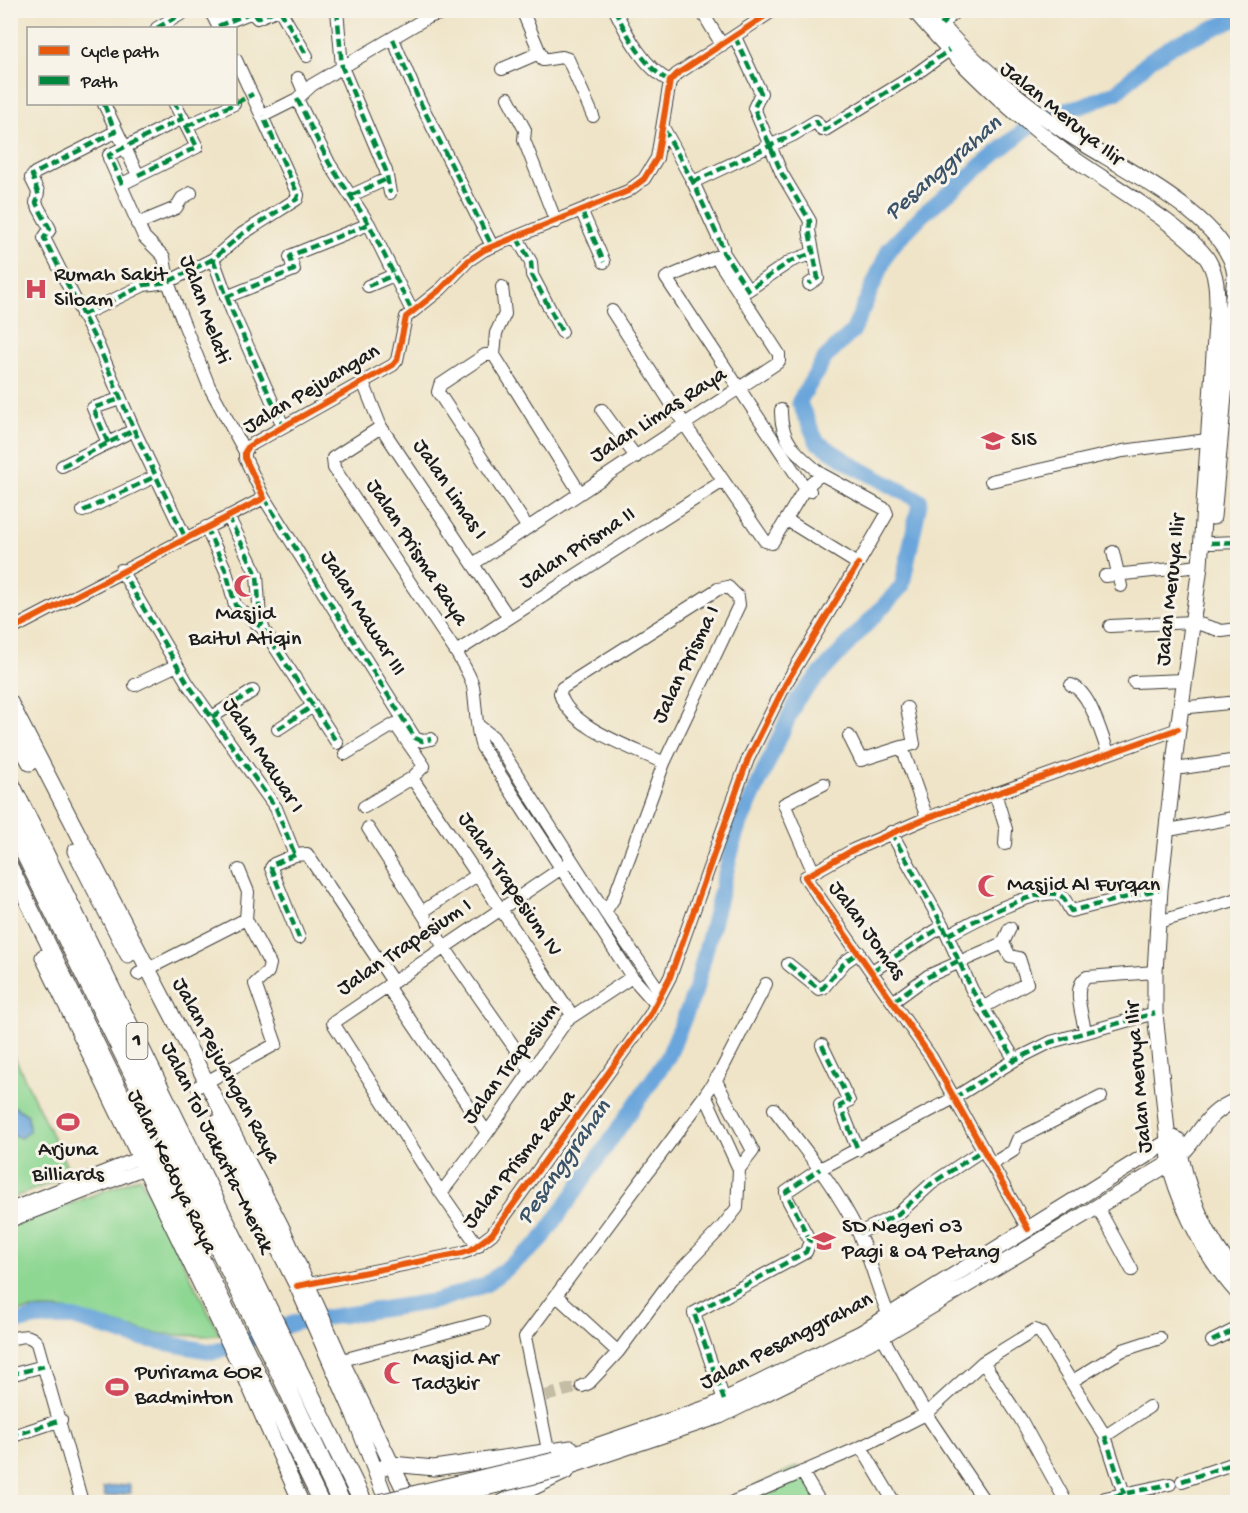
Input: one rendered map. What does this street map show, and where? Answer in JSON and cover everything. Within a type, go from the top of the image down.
[{"type":"highway","name":"Jalan Tol Jakarta–Merak","points":[[10,783],[255,1303]]},
{"type":"highway","name":"Jalan Tol Jakarta–Merak","points":[[10,823],[286,1365],[363,1503]]},
{"type":"highway","name":"Jalan Tol Jakarta–Merak","points":[[286,1365],[340,1503]]},
{"type":"main road","name":"Jalan Meruya Ilir","points":[[914,10],[956,51],[1021,108],[1049,140],[1180,233],[1207,258],[1214,273],[1217,308],[1207,440],[1208,519],[1211,543],[1204,628],[1190,707],[1174,829],[1165,920],[1164,1014],[1175,1160],[1183,1202],[1213,1260],[1238,1293]]},
{"type":"main road","name":"Jalan Meruya Ilir","points":[[937,16],[956,51]]},
{"type":"main road","name":"Jalan Meruya Ilir","points":[[1021,108],[1060,129],[1185,208],[1225,244],[1234,264],[1236,288],[1200,567],[1204,628],[1185,680],[1160,889],[1155,1013],[1166,1118],[1173,1139]]},
{"type":"main road","points":[[1125,195],[1136,190],[1138,183],[1135,176]]},
{"type":"main road","name":"Jalan Pejuangan Raya","points":[[10,702],[142,972]]},
{"type":"main road","name":"Jalan Pejuangan Raya","points":[[10,726],[142,972],[303,1284],[336,1362],[387,1503]]},
{"type":"main road","name":"Jalan Kedoya Raya","points":[[10,866],[147,1161]]},
{"type":"main road","name":"Jalan Kedoya Raya","points":[[10,889],[250,1371],[286,1431],[320,1500]]},
{"type":"main road","points":[[1175,1160],[1188,1148],[1199,1129],[1215,1110],[1238,1100]]},
{"type":"main road","points":[[1149,1155],[1166,1118]]},
{"type":"main road","name":"Jalan Pesanggrahan","points":[[586,1456],[724,1400],[771,1384],[882,1336],[1068,1214],[1173,1139],[1199,1129]]},
{"type":"main road","name":"Jalan Meruya Ilir","points":[[1175,1160],[1214,1241],[1238,1276]]},
{"type":"main road","name":"Jalan Pesanggrahan","points":[[379,1503],[554,1457],[586,1456],[720,1416],[889,1316],[1028,1229],[1097,1206],[1175,1160]]},
{"type":"main road","points":[[1144,1179],[1166,1183],[1183,1202]]},
{"type":"main road","name":"Jalan Pejuangan Raya","points":[[336,1362],[392,1464],[410,1503]]},
{"type":"main road","name":"Jalan Kedoya Raya","points":[[250,1371],[291,1475],[295,1501]]},
{"type":"main road","points":[[374,1470],[392,1464],[434,1468],[586,1456]]},
{"type":"main road","points":[[510,1501],[586,1456]]},
{"type":"main road","name":"Jalan Pesanggrahan","points":[[429,1503],[554,1457]]},
{"type":"main road","points":[[429,1503],[427,1486],[434,1468]]},
{"type":"main road","points":[[295,1501],[310,1495],[320,1500]]},
{"type":"street","points":[[159,27],[188,10]]},
{"type":"street","points":[[210,10],[219,27],[252,12],[256,18],[278,10],[307,56]]},
{"type":"street","points":[[337,10],[342,68],[387,179],[390,193]]},
{"type":"street","points":[[264,116],[301,95],[353,59],[393,39],[428,17],[454,10]]},
{"type":"street","points":[[522,10],[545,62],[562,57],[568,59],[593,116]]},
{"type":"street","points":[[615,10],[648,64],[660,77],[670,81]]},
{"type":"street","points":[[701,10],[722,45]]},
{"type":"street","points":[[298,78],[301,95],[330,164],[369,224],[412,311],[441,289],[469,260],[492,246],[582,212],[628,191],[644,179],[657,158],[664,129],[670,81],[677,74],[774,10]]},
{"type":"street","points":[[937,16],[957,10]]},
{"type":"street","points":[[735,37],[761,93],[754,108],[768,144],[810,221],[818,278],[809,284]]},
{"type":"street","points":[[393,39],[418,98],[492,246]]},
{"type":"street","points":[[693,182],[768,144],[793,135],[816,121],[825,130],[956,51]]},
{"type":"street","points":[[502,69],[539,52]]},
{"type":"street","points":[[82,315],[144,285],[168,282],[213,259],[242,234],[297,199],[298,195],[289,173],[237,62]]},
{"type":"street","points":[[237,102],[253,94]]},
{"type":"street","points":[[508,98],[525,130],[524,140],[556,222]]},
{"type":"street","points":[[104,105],[138,175]]},
{"type":"street","points":[[123,184],[195,149],[196,144],[176,105]]},
{"type":"street","points":[[124,149],[230,105]]},
{"type":"street","points":[[664,129],[693,182],[723,252],[748,290],[791,261],[813,253]]},
{"type":"street","points":[[116,132],[32,175],[39,196],[36,203],[50,229],[44,238],[185,537]]},
{"type":"street","name":"Jalan Melati","points":[[124,149],[109,155],[109,158],[123,184],[144,237],[164,256],[168,282],[209,386],[244,452]]},
{"type":"street","points":[[352,195],[387,179]]},
{"type":"street","points":[[137,224],[176,208],[182,198],[191,193]]},
{"type":"street","points":[[582,212],[604,262]]},
{"type":"street","points":[[226,297],[292,271],[295,268],[290,257],[292,255],[369,224]]},
{"type":"street","points":[[517,238],[531,262],[532,275],[562,332]]},
{"type":"street","name":"Jalan Limas Raya","points":[[473,564],[777,363],[780,358],[716,257],[670,274],[666,278],[739,388]]},
{"type":"street","points":[[213,259],[226,297],[283,426]]},
{"type":"street","points":[[368,286],[394,275]]},
{"type":"street","points":[[502,287],[505,314],[496,333],[494,355],[580,493]]},
{"type":"street","name":"Jalan Pejuangan","points":[[264,498],[246,463],[244,452],[254,443],[363,382],[397,360],[403,324],[412,311]]},
{"type":"street","points":[[612,311],[685,425],[765,541],[772,543],[778,541],[808,488]]},
{"type":"street","points":[[494,355],[485,355],[440,385],[438,392],[528,528]]},
{"type":"street","name":"Jalan Limas I","points":[[363,382],[381,427],[509,618]]},
{"type":"street","points":[[739,388],[808,488]]},
{"type":"street","points":[[108,443],[93,408],[120,399]]},
{"type":"street","points":[[602,410],[636,457]]},
{"type":"street","points":[[659,999],[674,966],[748,759],[785,685],[886,518],[885,510],[821,474],[797,455],[784,438],[781,410]]},
{"type":"street","name":"Jalan Prisma Raya","points":[[381,427],[333,458],[333,463],[456,652],[470,678],[479,726],[478,738],[482,747],[567,865],[605,912],[659,999]]},
{"type":"street","points":[[62,466],[134,430]]},
{"type":"street","points":[[991,481],[1123,451],[1207,440]]},
{"type":"street","points":[[772,543],[808,488],[821,474]]},
{"type":"street","points":[[83,511],[156,476]]},
{"type":"street","name":"Jalan Prisma II","points":[[456,652],[723,481]]},
{"type":"street","points":[[10,630],[185,537],[264,498]]},
{"type":"street","name":"Jalan Mawar III","points":[[264,498],[415,738],[422,741],[430,739]]},
{"type":"street","points":[[228,516],[255,570],[260,619],[264,630],[337,743]]},
{"type":"street","points":[[790,522],[858,564]]},
{"type":"street","points":[[206,527],[226,571],[235,604],[264,630]]},
{"type":"street","points":[[1211,543],[1238,542]]},
{"type":"street","points":[[1113,552],[1120,581]]},
{"type":"street","points":[[1105,576],[1120,581],[1200,567]]},
{"type":"street","name":"Jalan Mawar I","points":[[122,570],[177,665],[276,808],[295,855]]},
{"type":"street","name":"Jalan Prisma I","points":[[605,912],[614,898],[664,763],[739,605],[738,597],[728,587],[718,589],[562,688],[560,696],[582,723],[664,763]]},
{"type":"street","points":[[1110,626],[1238,628]]},
{"type":"street","points":[[135,685],[177,665]]},
{"type":"street","points":[[1134,682],[1185,680]]},
{"type":"street","points":[[1071,685],[1077,687],[1087,699],[1108,752]]},
{"type":"street","points":[[212,717],[253,691]]},
{"type":"street","points":[[1190,707],[1238,702]]},
{"type":"street","points":[[278,729],[313,706]]},
{"type":"street","points":[[849,736],[861,760],[914,744],[907,708]]},
{"type":"street","points":[[345,754],[392,724],[398,725],[424,766],[412,778],[364,807]]},
{"type":"street","name":"Jalan Jomas","points":[[1028,1229],[984,1149],[894,1001],[806,875],[891,832],[1108,752],[1178,729]]},
{"type":"street","points":[[902,747],[927,818]]},
{"type":"street","points":[[1182,768],[1238,760]]},
{"type":"street","name":"Jalan Trapesium IV","points":[[412,778],[572,1015]]},
{"type":"street","points":[[813,871],[784,804],[824,784]]},
{"type":"street","points":[[995,793],[1006,829],[1005,844]]},
{"type":"street","points":[[1174,829],[1238,817]]},
{"type":"street","points":[[368,828],[444,947],[531,1071]]},
{"type":"street","points":[[891,832],[946,930],[958,961],[982,1008],[1015,1060]]},
{"type":"street","points":[[299,938],[271,868],[273,864],[295,855],[307,854],[487,1133]]},
{"type":"street","name":"Jalan Prisma Raya","points":[[567,865],[632,977],[659,999]]},
{"type":"street","name":"Jalan Trapesium I","points":[[478,1246],[334,1027],[336,1021],[567,865]]},
{"type":"street","points":[[201,1085],[276,1044],[255,984],[268,972],[270,964],[246,919],[248,892],[239,870]]},
{"type":"street","points":[[422,912],[477,875]]},
{"type":"street","points":[[872,971],[946,930],[1027,899],[1057,894],[1063,898],[1071,911],[1160,889]]},
{"type":"street","points":[[1165,920],[1238,899]]},
{"type":"street","points":[[142,972],[246,919]]},
{"type":"street","points":[[894,1001],[922,980],[958,961],[1003,943],[1010,928]]},
{"type":"street","points":[[982,1008],[1027,983],[1018,957],[1010,956],[1003,943]]},
{"type":"street","points":[[788,964],[819,989],[823,988],[845,962],[858,952]]},
{"type":"street","points":[[1085,1031],[1078,988],[1081,980],[1086,977],[1155,972]]},
{"type":"street","name":"Jalan Trapesium","points":[[441,1193],[572,1015],[632,977]]},
{"type":"street","points":[[554,1457],[525,1337],[705,1095],[766,984]]},
{"type":"street","name":"Jalan Prisma Raya","points":[[303,1284],[462,1253],[478,1246],[492,1234],[576,1120],[659,999]]},
{"type":"street","points":[[724,1400],[694,1313],[806,1251],[810,1241],[786,1192],[820,1169],[954,1098],[1015,1060],[1051,1042],[1155,1013]]},
{"type":"street","points":[[822,1045],[849,1101],[840,1106],[858,1149]]},
{"type":"street","points":[[715,1079],[753,1151],[739,1169]]},
{"type":"street","points":[[582,1386],[589,1383],[618,1352],[672,1279],[737,1208],[739,1169],[705,1095]]},
{"type":"street","points":[[992,1164],[1013,1151],[1018,1139],[1101,1097]]},
{"type":"street","points":[[774,1109],[841,1199],[859,1233],[889,1316]]},
{"type":"street","points":[[859,1233],[898,1214],[932,1184],[984,1149]]},
{"type":"street","points":[[10,1209],[147,1161]]},
{"type":"street","points":[[10,1221],[147,1161]]},
{"type":"street","points":[[1097,1206],[1132,1270]]},
{"type":"street","points":[[557,1296],[618,1352]]},
{"type":"street","points":[[336,1362],[484,1322]]},
{"type":"street","points":[[1212,1341],[1238,1328]]},
{"type":"street","points":[[733,1503],[758,1497],[802,1472],[861,1448],[926,1414],[983,1362],[1034,1330],[1041,1333],[1105,1436],[1124,1494]]},
{"type":"street","points":[[10,1339],[25,1335],[32,1337],[61,1420],[82,1503]]},
{"type":"street","points":[[882,1336],[926,1414],[984,1503]]},
{"type":"street","points":[[1071,1382],[1117,1353],[1160,1338]]},
{"type":"street","points":[[983,1362],[1021,1420],[1066,1503]]},
{"type":"street","points":[[10,1375],[44,1366]]},
{"type":"street","points":[[1105,1436],[1149,1407]]},
{"type":"street","points":[[10,1437],[61,1420]]},
{"type":"street","points":[[861,1448],[894,1503]]},
{"type":"street","points":[[1182,1481],[1238,1462]]},
{"type":"street","points":[[802,1472],[820,1503]]},
{"type":"street","points":[[1107,1503],[1105,1498],[1170,1484]]},
{"type":"green space","points":[[11,1050],[71,1175],[10,1199]]},
{"type":"green space","points":[[140,1177],[220,1335],[162,1334],[59,1309],[11,1313],[11,1227]]},
{"type":"green space","points":[[798,1466],[819,1502],[766,1502],[758,1485]]},
{"type":"water","points":[[10,1104],[28,1115],[29,1131],[21,1138],[13,1135]]},
{"type":"water","points":[[129,1484],[131,1493],[105,1497],[103,1488]]},
{"type":"waterway","name":"Pesanggrahan","points":[[10,1324],[36,1318],[74,1318],[134,1337],[214,1352],[297,1322],[436,1301],[485,1285],[540,1242],[668,1057],[695,992],[736,833],[797,699],[902,586],[920,501],[858,468],[817,442],[799,402],[825,358],[853,331],[889,249],[923,214],[1044,114],[1082,106],[1117,92],[1150,60],[1175,44],[1238,18]]},
{"type":"tunnel","points":[[545,1396],[582,1386]]},
{"type":"marked path","points":[[159,27],[188,10]]},
{"type":"marked path","points":[[218,26],[252,12],[257,18],[276,10]]},
{"type":"marked path","points":[[280,10],[307,56]]},
{"type":"marked path","points":[[337,10],[342,67],[386,171],[390,193]]},
{"type":"marked path","points":[[615,10],[645,60],[661,76],[670,81]]},
{"type":"marked path","points":[[941,25],[957,10]]},
{"type":"marked path","points":[[735,37],[761,93],[754,108],[782,174],[810,221],[809,230],[818,278],[809,284]]},
{"type":"marked path","points":[[393,39],[418,98],[492,246]]},
{"type":"marked path","points":[[693,182],[793,135],[816,121],[822,130],[825,130],[913,76],[949,50]]},
{"type":"marked path","points":[[237,102],[253,94]]},
{"type":"marked path","points":[[297,99],[329,163],[369,224],[412,311]]},
{"type":"marked path","points":[[104,105],[115,132],[32,175],[39,196],[36,203],[50,229],[44,238],[98,345],[134,430],[185,537]]},
{"type":"marked path","points":[[138,175],[197,147],[176,105]]},
{"type":"marked path","points":[[187,126],[232,105]]},
{"type":"marked path","points":[[82,315],[144,285],[168,282],[213,259],[242,234],[297,199],[298,195],[263,116]]},
{"type":"marked path","points":[[122,184],[109,155],[183,118]]},
{"type":"marked path","points":[[664,129],[693,182],[723,252],[748,290],[791,261],[813,253]]},
{"type":"marked path","points":[[352,195],[387,179]]},
{"type":"marked path","points":[[582,212],[604,262]]},
{"type":"marked path","points":[[226,297],[294,270],[290,257],[292,255],[369,224]]},
{"type":"marked path","points":[[517,238],[531,262],[532,275],[562,332]]},
{"type":"marked path","points":[[213,259],[232,311],[283,426]]},
{"type":"marked path","points":[[368,286],[394,275]]},
{"type":"marked path","points":[[108,443],[93,408],[120,399]]},
{"type":"marked path","points":[[62,466],[134,430]]},
{"type":"marked path","points":[[83,511],[156,476]]},
{"type":"marked path","points":[[264,498],[415,738],[422,741],[431,739]]},
{"type":"marked path","points":[[228,516],[257,575],[260,619],[264,630],[337,743]]},
{"type":"marked path","points":[[206,527],[226,571],[235,605],[263,629]]},
{"type":"marked path","points":[[1211,543],[1238,542]]},
{"type":"marked path","points":[[121,570],[188,684],[276,808],[295,855]]},
{"type":"marked path","points":[[212,717],[253,691]]},
{"type":"marked path","points":[[278,729],[313,706]]},
{"type":"marked path","points":[[891,832],[943,926],[972,990],[1015,1060]]},
{"type":"marked path","points":[[295,855],[274,864],[271,868],[299,938]]},
{"type":"marked path","points":[[948,935],[1004,907],[1038,895],[1061,896],[1071,911],[1160,889]]},
{"type":"marked path","points":[[872,971],[943,926]]},
{"type":"marked path","points":[[788,964],[819,989],[823,988],[845,962],[859,952]]},
{"type":"marked path","points":[[894,1001],[922,980],[958,961]]},
{"type":"marked path","points":[[954,1098],[1015,1060],[1051,1042],[1155,1013]]},
{"type":"marked path","points":[[822,1045],[849,1101],[840,1106],[858,1150]]},
{"type":"marked path","points":[[859,1233],[898,1214],[931,1184],[984,1149]]},
{"type":"marked path","points":[[724,1400],[694,1313],[806,1252],[810,1241],[786,1192],[820,1169]]},
{"type":"marked path","points":[[1212,1341],[1238,1328]]},
{"type":"marked path","points":[[10,1375],[44,1366]]},
{"type":"marked path","points":[[10,1437],[61,1420]]},
{"type":"marked path","points":[[1105,1436],[1124,1494]]},
{"type":"marked path","points":[[1182,1481],[1238,1462]]},
{"type":"marked path","points":[[1107,1502],[1105,1498],[1170,1484]]},
{"type":"cycle path","points":[[10,630],[264,498],[245,458],[245,452],[249,446],[393,365],[397,360],[406,317],[441,289],[469,260],[484,250],[628,191],[644,179],[657,158],[670,81],[677,74],[774,10]]},
{"type":"cycle path","points":[[297,1286],[462,1253],[471,1250],[492,1234],[650,1015],[670,977],[748,759],[785,685],[858,564]]},
{"type":"cycle path","points":[[1028,1229],[931,1057],[805,877],[853,850],[927,818],[1178,729]]},
{"type":"place","name":"Rumah Sakit Siloam","points":[[36,289]]},
{"type":"place","name":"SIS","points":[[993,441]]},
{"type":"place","name":"Masjid Baitul Atiqin","points":[[245,586]]},
{"type":"place","name":"Masjid Al Furqan","points":[[989,886]]},
{"type":"place","name":"Arjuna Billiards","points":[[68,1122]]},
{"type":"place","name":"SD Negeri 03 Pagi & 04 Petang","points":[[824,1241]]},
{"type":"place","name":"Masjid Ar Tadzkir","points":[[395,1373]]},
{"type":"place","name":"Purirama GOR Badminton","points":[[117,1387]]}]
